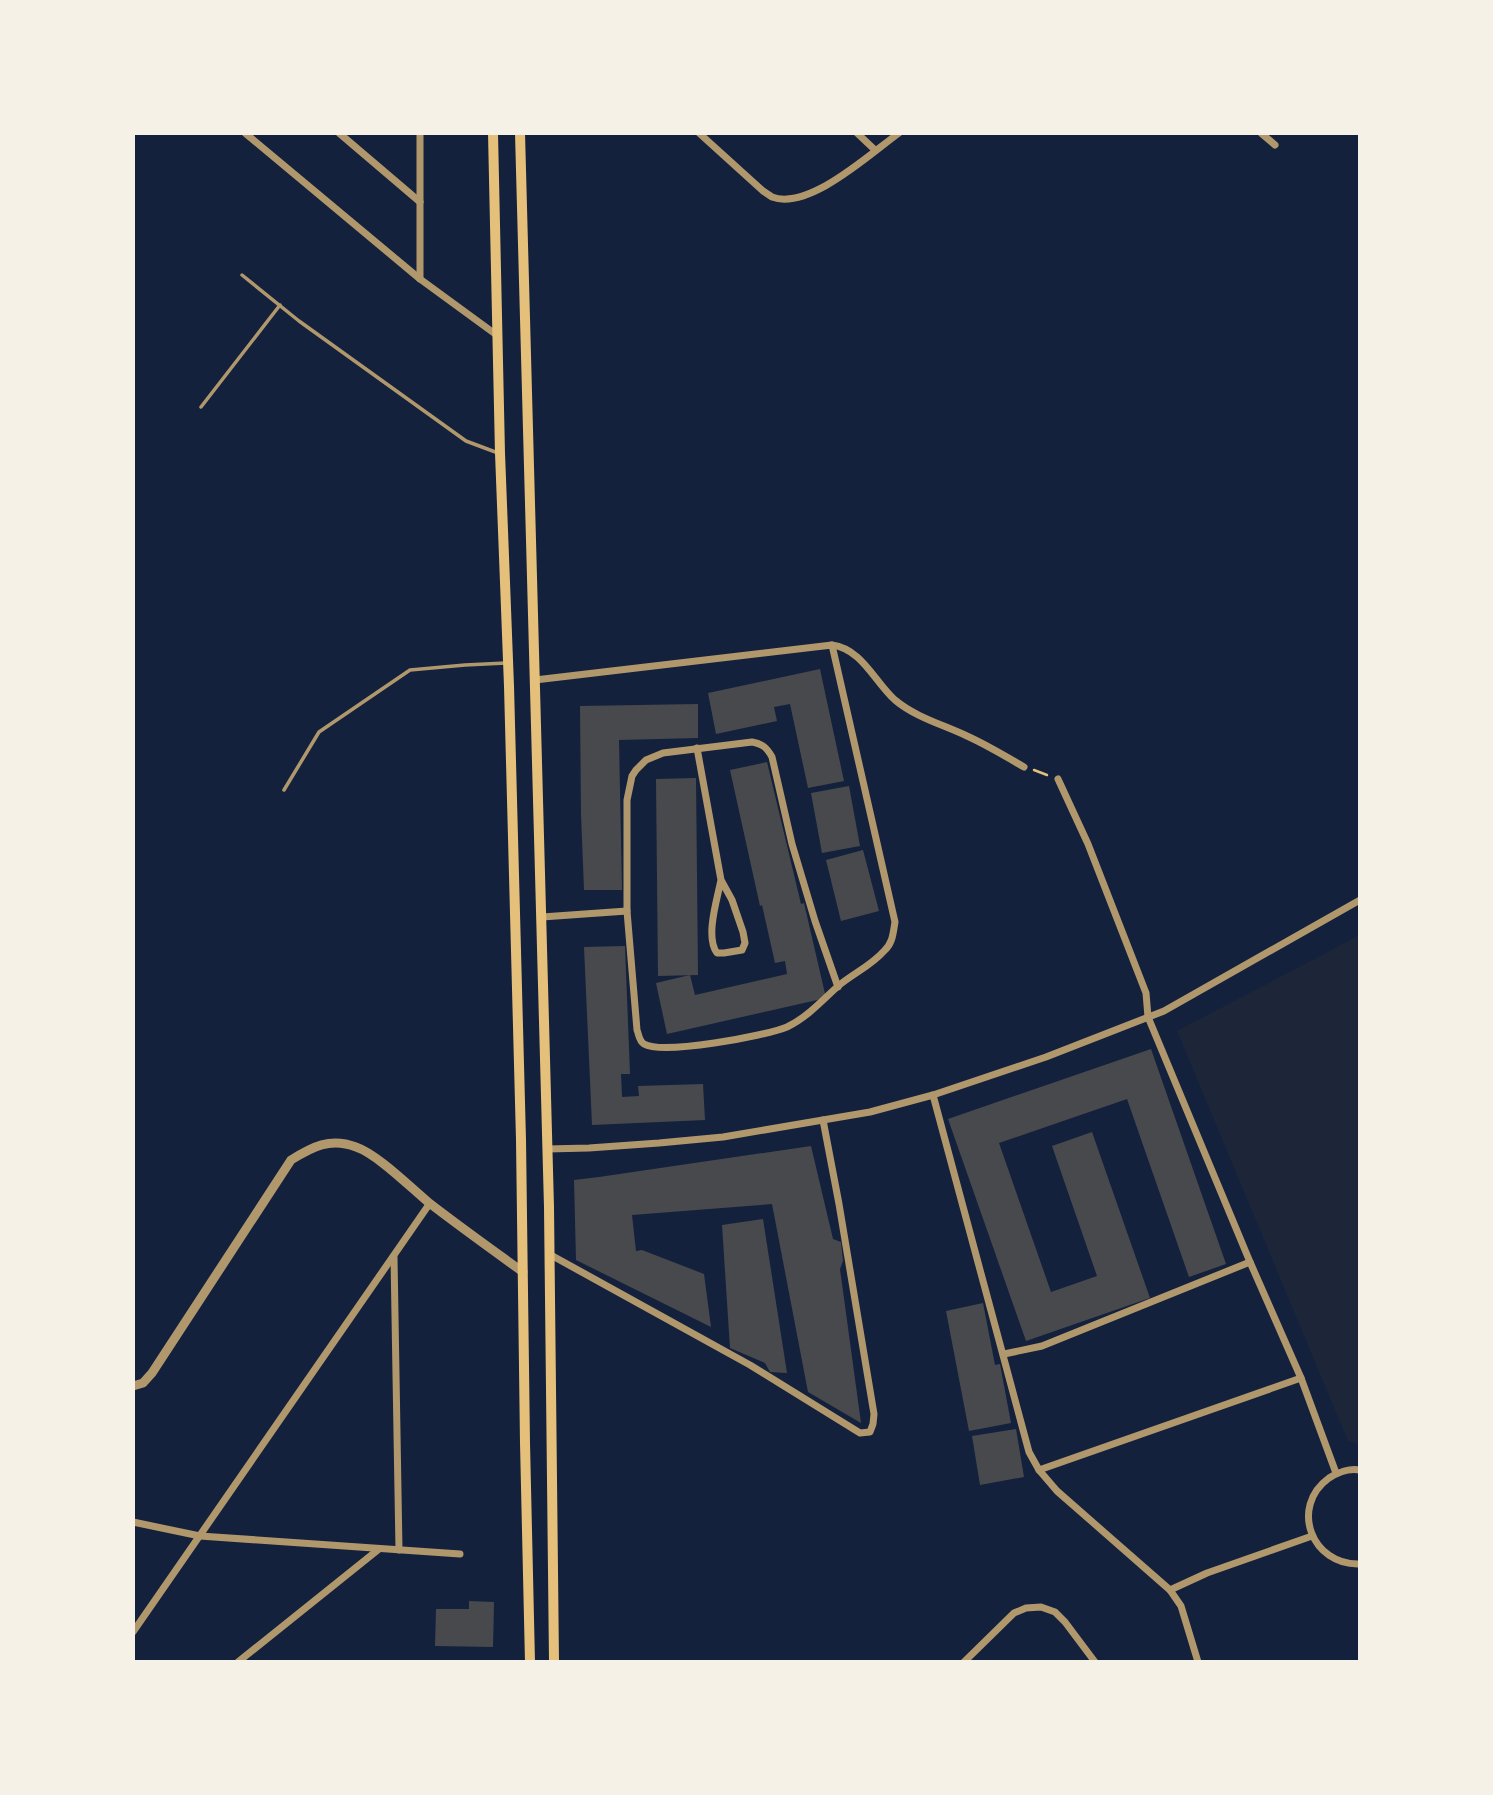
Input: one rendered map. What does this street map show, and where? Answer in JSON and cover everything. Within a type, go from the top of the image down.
[{"type":"main road","points":[[493,133],[521,1140],[530,1662]]},
{"type":"main road","points":[[520,133],[549,1207],[554,1662]]},
{"type":"street","points":[[245,133],[420,279],[498,337]]},
{"type":"street","points":[[339,133],[420,202]]},
{"type":"street","points":[[420,133],[420,279]]},
{"type":"street","points":[[699,133],[763,191],[784,199],[820,189],[843,176],[899,133]]},
{"type":"street","points":[[857,133],[875,150]]},
{"type":"street","points":[[1261,133],[1275,145]]},
{"type":"street","points":[[832,645],[895,922],[893,938],[886,950],[787,1027],[739,1039],[693,1046],[645,1045],[637,1030],[627,911],[627,800],[632,776],[640,764],[663,753],[752,742],[761,744],[768,749],[772,757],[792,844],[838,987]]},
{"type":"street","points":[[535,680],[840,646],[855,654],[904,707],[969,737],[1024,767]]},
{"type":"street","points":[[697,748],[721,880],[732,900],[745,943],[742,950],[717,953],[712,946],[711,936],[721,880]]},
{"type":"street","points":[[1058,779],[1088,844],[1146,993],[1148,1017],[1301,1378],[1336,1473]]},
{"type":"street","points":[[547,1149],[723,1137],[870,1112],[933,1095],[1046,1057],[1164,1011],[1360,900]]},
{"type":"street","points":[[542,917],[627,911]]},
{"type":"street","points":[[933,1095],[1029,1452],[1039,1470],[1057,1491],[1170,1590],[1181,1606],[1198,1662]]},
{"type":"street","points":[[550,1254],[750,1365],[860,1433],[870,1432],[874,1414],[823,1120]]},
{"type":"street","points":[[133,1386],[143,1383],[152,1373],[291,1160],[313,1147],[335,1143],[357,1147],[523,1272]]},
{"type":"street","points":[[133,1632],[430,1203]]},
{"type":"street","points":[[394,1255],[399,1550]]},
{"type":"street","points":[[1004,1354],[1042,1346],[1250,1262]]},
{"type":"street","points":[[1039,1470],[1301,1378]]},
{"type":"street","points":[[1360,1470],[1336,1473],[1321,1484],[1311,1500],[1308,1518],[1312,1536],[1323,1552],[1339,1562],[1360,1564]]},
{"type":"street","points":[[133,1522],[200,1536],[460,1555]]},
{"type":"street","points":[[1170,1590],[1207,1573],[1312,1536]]},
{"type":"street","points":[[238,1662],[379,1549]]},
{"type":"street","points":[[964,1662],[1014,1613],[1026,1608],[1041,1607],[1055,1612],[1065,1622],[1095,1662]]},
{"type":"lane","points":[[242,275],[299,321],[466,441],[500,453]]},
{"type":"lane","points":[[201,407],[280,305]]},
{"type":"lane","points":[[284,790],[319,732],[410,670],[464,664],[508,663]]},
{"type":"path","points":[[1024,767],[1058,779]]},
{"type":"shaded area","points":[[1360,935],[1360,1444],[1348,1441],[1177,1031]]},
{"type":"building","points":[[820,669],[844,781],[808,788],[790,704],[774,707],[777,721],[716,734],[708,693]]},
{"type":"building","points":[[698,704],[698,738],[619,740],[622,890],[584,890],[580,706]]},
{"type":"building","points":[[767,762],[826,998],[667,1034],[656,983],[690,975],[695,995],[787,974],[785,961],[775,963],[730,770]]},
{"type":"building","points":[[696,778],[698,975],[658,976],[656,779]]},
{"type":"building","points":[[849,786],[860,846],[822,853],[811,793]]},
{"type":"building","points":[[863,850],[879,911],[841,921],[826,860]]},
{"type":"building","points":[[625,946],[630,1074],[621,1074],[622,1097],[639,1096],[638,1086],[703,1084],[705,1120],[592,1125],[584,947]]},
{"type":"building","points":[[1151,1049],[1226,1264],[1189,1277],[1127,1099],[999,1143],[1051,1292],[1097,1276],[1052,1146],[1092,1132],[1150,1298],[1026,1341],[948,1119]]},
{"type":"building","points":[[811,1146],[833,1239],[841,1242],[843,1261],[840,1269],[861,1423],[808,1392],[772,1204],[632,1215],[636,1251],[642,1250],[704,1274],[711,1327],[576,1260],[574,1180]]},
{"type":"building","points":[[763,1219],[787,1373],[770,1372],[765,1363],[730,1348],[722,1225]]},
{"type":"building","points":[[983,1303],[995,1365],[1000,1364],[1011,1423],[969,1431],[946,1311]]},
{"type":"building","points":[[1016,1429],[1024,1477],[980,1485],[972,1436]]},
{"type":"building","points":[[469,1601],[494,1602],[493,1647],[435,1646],[436,1609],[469,1609]]}]
